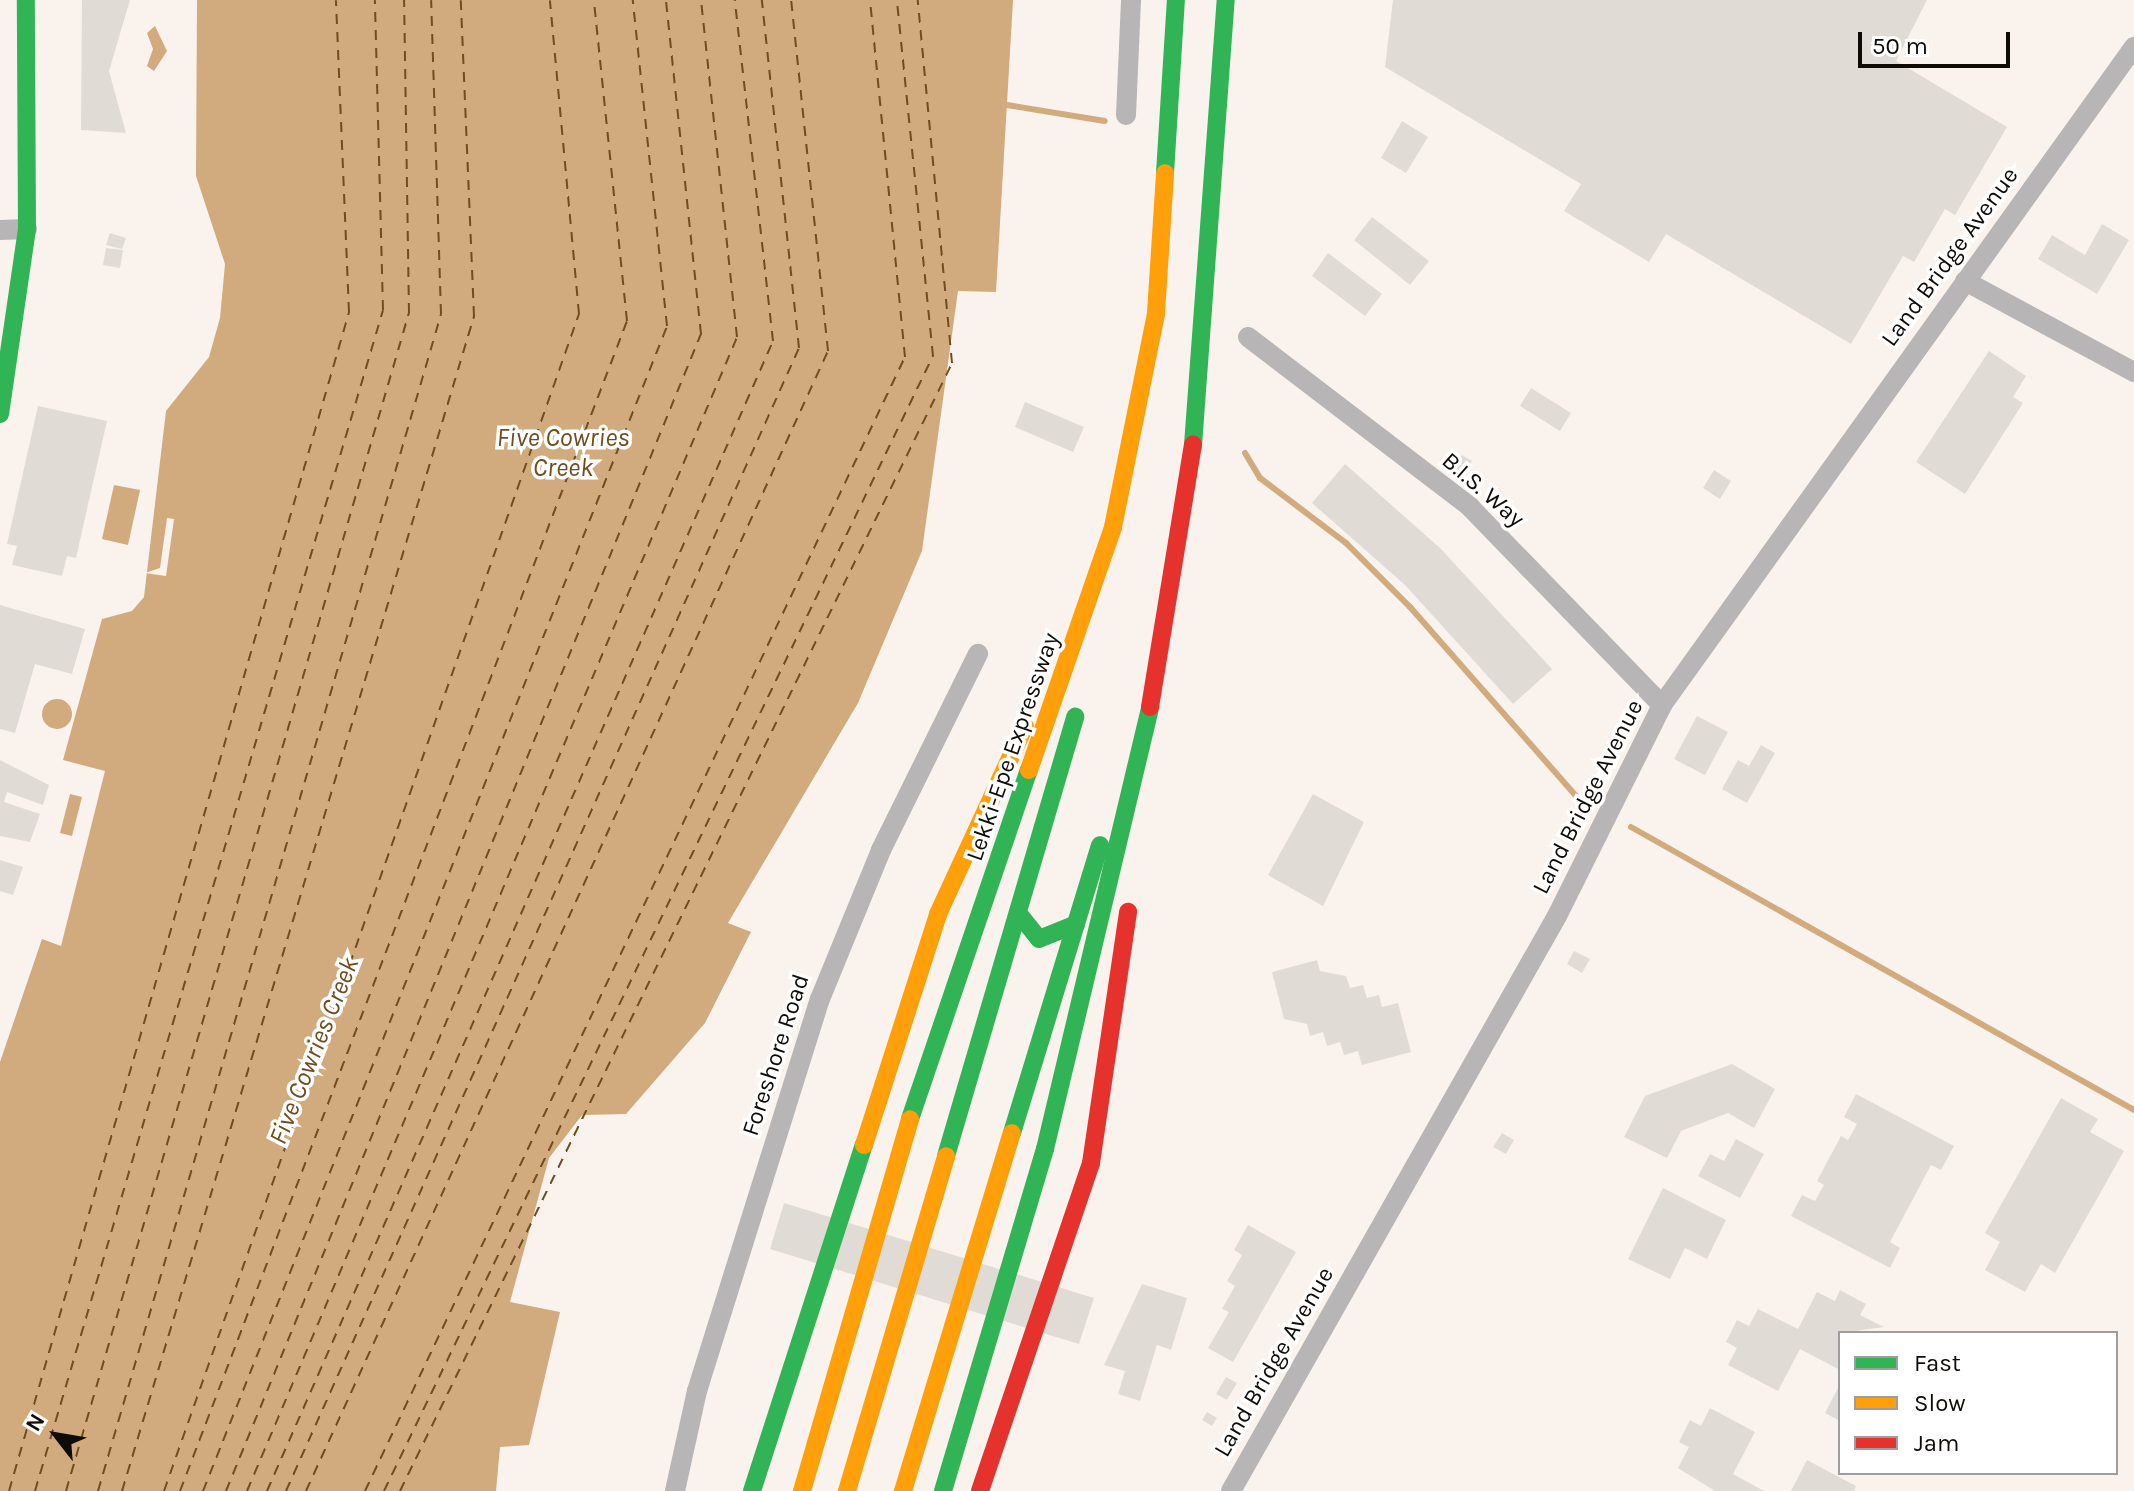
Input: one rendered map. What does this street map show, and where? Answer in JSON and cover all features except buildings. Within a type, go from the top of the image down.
[{"type":"main road","points":[[0,414],[27,229],[26,0]]},
{"type":"main road","name":"Lekki-Epe Expressway","points":[[802,1491],[914,1104],[1113,527],[1156,313],[1176,0]]},
{"type":"main road","points":[[980,1491],[1091,1163],[1133,878],[1164,637],[1201,396],[1226,0]]},
{"type":"main road","points":[[847,1491],[1075,719],[1113,527]]},
{"type":"main road","points":[[752,1491],[938,914],[1113,527]]},
{"type":"main road","points":[[903,1491],[1164,637]]},
{"type":"main road","points":[[943,1491],[1098,948],[1164,637]]},
{"type":"main road","points":[[1018,913],[1039,939],[1076,924]]},
{"type":"street","points":[[1126,115],[1131,0]]},
{"type":"street","name":"Land Bridge Avenue","points":[[1231,1491],[1557,916],[1662,705],[2134,47]]},
{"type":"street","points":[[0,230],[27,229]]},
{"type":"street","points":[[1965,281],[2134,372]]},
{"type":"street","name":"B.I.S. Way","points":[[1248,337],[1470,507],[1662,705]]},
{"type":"street","name":"Foreshore Road","points":[[675,1491],[697,1391],[820,999],[881,850],[978,654]]},
{"type":"water","name":"Five Cowries Creek","points":[[197,0],[1013,0],[996,292],[958,291],[922,551],[858,703],[728,923],[751,932],[705,1023],[626,1114],[582,1115],[549,1158],[510,1302],[560,1312],[529,1445],[500,1447],[496,1491],[0,1491],[0,1062],[42,939],[61,946],[105,771],[63,760],[102,619],[132,611],[144,597],[166,411],[209,357],[220,318],[225,264],[196,176]]},
{"type":"water","points":[[155,26],[167,51],[154,71],[147,66],[153,49],[147,33]]},
{"type":"water","points":[[114,485],[140,490],[128,545],[102,539]]},
{"type":"water","points":[[57,699],[68,703],[72,714],[68,725],[57,729],[46,725],[42,714],[46,703]]},
{"type":"water","points":[[70,794],[82,797],[72,836],[60,833]]},
{"type":"pier","points":[[167,518],[174,519],[166,576],[145,573],[160,568]]},
{"type":"waterway","points":[[1007,105],[1105,121]]},
{"type":"waterway","points":[[1245,453],[1260,478],[1346,543],[1410,607],[1578,798]]},
{"type":"waterway","points":[[1631,827],[2134,1110]]},
{"type":"ferry route","points":[[9,1491],[349,312],[336,0]]},
{"type":"ferry route","points":[[35,1491],[383,310],[375,0]]},
{"type":"ferry route","points":[[66,1491],[409,313],[404,0]]},
{"type":"ferry route","points":[[98,1491],[441,314],[431,0]]},
{"type":"ferry route","points":[[122,1491],[474,316],[461,0]]},
{"type":"ferry route","points":[[164,1491],[579,314],[550,0]]},
{"type":"ferry route","points":[[180,1491],[627,321],[594,0]]},
{"type":"ferry route","points":[[203,1491],[667,326],[633,0]]},
{"type":"ferry route","points":[[226,1491],[701,334],[666,0]]},
{"type":"ferry route","points":[[247,1491],[737,337],[701,0]]},
{"type":"ferry route","points":[[267,1491],[773,341],[735,0]]},
{"type":"ferry route","points":[[286,1491],[799,348],[762,0]]},
{"type":"ferry route","points":[[306,1491],[828,351],[791,0]]},
{"type":"ferry route","points":[[365,1491],[905,357],[870,0]]},
{"type":"ferry route","points":[[384,1491],[933,356],[897,0]]},
{"type":"ferry route","points":[[400,1491],[952,363],[918,0]]},
{"type":"traffic: fast","points":[[0,414],[27,229],[26,0]]},
{"type":"traffic: fast","points":[[1165,173],[1176,0]]},
{"type":"traffic: fast","points":[[1193,445],[1226,0]]},
{"type":"traffic: fast","points":[[943,1491],[1045,1149],[1150,707]]},
{"type":"traffic: fast","points":[[946,1156],[1075,717]]},
{"type":"traffic: fast","points":[[910,1119],[1029,770]]},
{"type":"traffic: fast","points":[[1012,1133],[1100,845]]},
{"type":"traffic: fast","points":[[1018,913],[1039,939],[1076,924]]},
{"type":"traffic: fast","points":[[752,1491],[864,1145]]},
{"type":"traffic: slow","points":[[1029,770],[1113,527],[1156,313],[1165,173]]},
{"type":"traffic: slow","points":[[864,1145],[938,914],[1025,726]]},
{"type":"traffic: slow","points":[[802,1491],[910,1119]]},
{"type":"traffic: slow","points":[[903,1491],[1012,1133]]},
{"type":"traffic: slow","points":[[847,1491],[946,1156]]},
{"type":"traffic: jam","points":[[1150,707],[1193,445]]},
{"type":"traffic: jam","points":[[980,1491],[1091,1163],[1128,912]]}]
